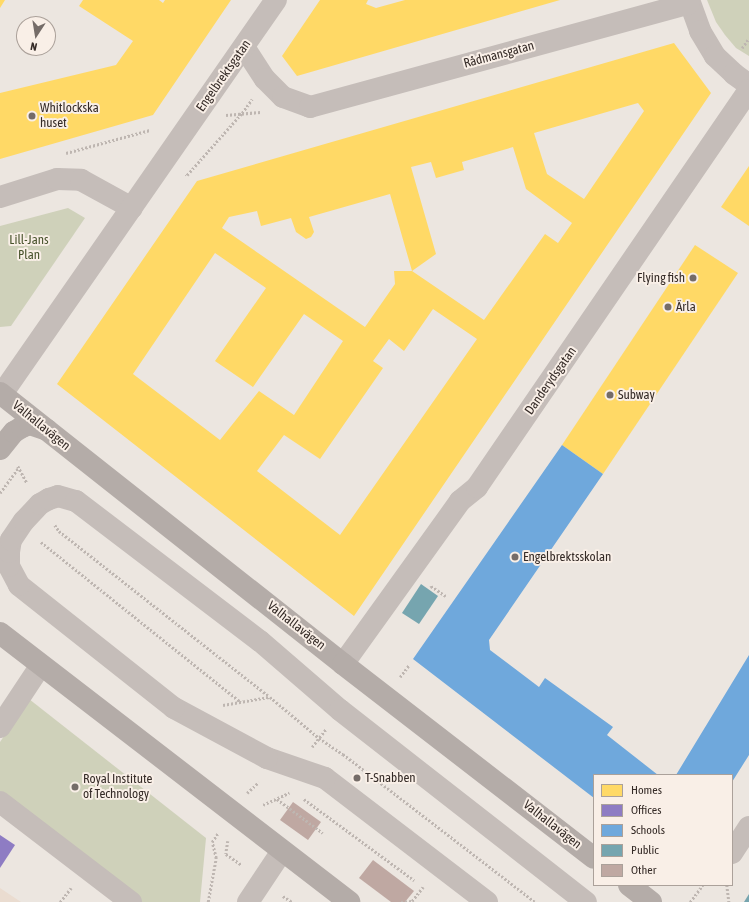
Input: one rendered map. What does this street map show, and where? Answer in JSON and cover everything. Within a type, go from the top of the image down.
[{"type":"main road","name":"Valhallavägen","points":[[1,394],[344,664],[593,857]]},
{"type":"main road","points":[[3,445],[14,432],[30,424],[47,430]]},
{"type":"main road","points":[[0,633],[349,902]]},
{"type":"main road","points":[[631,886],[652,902]]},
{"type":"street","name":"Engelbrektsgatan","points":[[132,208],[170,151],[276,0]]},
{"type":"street","name":"Rådmansgatan","points":[[244,47],[265,79],[283,97],[310,107],[689,2]]},
{"type":"street","points":[[689,2],[700,31],[715,56],[734,74],[749,85]]},
{"type":"street","name":"Danderydsgatan","points":[[344,664],[460,501],[478,487],[749,90]]},
{"type":"street","points":[[0,196],[57,179],[81,180],[117,198],[132,208],[1,394]]},
{"type":"street","points":[[487,902],[325,778],[266,758],[174,708],[19,585],[9,566],[9,552],[10,540],[21,525],[40,504],[58,496],[76,501],[260,641],[340,710],[586,902]]},
{"type":"street","points":[[0,727],[41,665]]},
{"type":"street","points":[[0,802],[131,902]]},
{"type":"street","points":[[733,851],[749,827]]},
{"type":"street","points":[[248,902],[282,851]]},
{"type":"path","points":[[740,50],[749,38]]},
{"type":"path","points":[[187,175],[242,113],[254,96]]},
{"type":"path","points":[[221,118],[224,116],[242,113],[265,111]]},
{"type":"path","points":[[60,155],[150,130]]},
{"type":"path","points":[[3,445],[59,531],[320,738],[343,754],[535,902]]},
{"type":"path","points":[[21,525],[241,702]]},
{"type":"path","points":[[429,590],[431,586],[446,596]]},
{"type":"path","points":[[219,705],[270,697]]},
{"type":"path","points":[[277,799],[324,833]]},
{"type":"path","points":[[308,801],[332,821],[428,891]]},
{"type":"path","points":[[208,902],[216,858],[212,842],[217,834]]},
{"type":"path","points":[[690,902],[702,886]]},
{"type":"path","points":[[727,886],[730,902]]},
{"type":"path","points":[[401,902],[412,901],[423,887]]},
{"type":"path","points":[[286,899],[292,902]]},
{"type":"green space","points":[[707,0],[749,0],[749,56],[736,48],[725,35],[716,22]]},
{"type":"green space","name":"Lill-Jans Plan","points":[[68,208],[85,218],[11,326],[0,327],[0,226]]},
{"type":"green space","name":"Royal Institute of Technology","points":[[29,699],[206,838],[200,902],[141,902],[0,791],[0,742]]},
{"type":"shaded area","points":[[0,888],[21,902],[0,902]]},
{"type":"building: Homes","points":[[0,0],[5,0],[0,8]]},
{"type":"building: Homes","points":[[83,0],[159,0],[163,3],[165,0],[231,0],[153,115],[0,159],[0,93],[116,65],[133,41],[79,6]]},
{"type":"building: Homes","points":[[320,0],[368,0],[366,4],[376,8],[405,0],[560,0],[297,76],[282,56]]},
{"type":"building: Homes","points":[[674,43],[711,93],[354,616],[57,384],[197,181]],"holes":[[[638,103],[644,111],[584,199],[547,174],[534,133]],[[513,147],[526,189],[572,223],[558,243],[545,234],[484,320],[412,271],[436,254],[411,167],[431,162],[436,178],[464,170],[462,162]],[[390,194],[412,271],[394,271],[395,284],[365,327],[222,228],[229,217],[257,211],[261,226],[291,218],[296,232],[306,239],[311,237],[314,232],[309,217]],[[215,253],[266,288],[215,361],[253,387],[304,314],[343,341],[294,415],[259,391],[220,440],[133,374]],[[433,309],[477,339],[340,535],[257,471],[284,435],[320,459],[383,368],[373,361],[389,339],[404,351]]]},
{"type":"building: Homes","points":[[749,166],[749,226],[721,207]]},
{"type":"building: Homes","points":[[695,245],[738,273],[603,474],[562,445]]},
{"type":"building: Offices","points":[[0,835],[15,845],[0,868]]},
{"type":"building: Schools","name":"Engelbrektsskolan","points":[[562,445],[603,474],[489,640],[490,650],[539,687],[545,678],[613,727],[607,735],[657,774],[593,774],[593,797],[413,659]]},
{"type":"building: Schools","points":[[749,655],[749,755],[733,780],[733,774],[677,774]]},
{"type":"building: Public","points":[[421,584],[438,596],[419,624],[402,613]]},
{"type":"building: Public","points":[[749,894],[749,902],[744,902]]},
{"type":"building: Other","points":[[293,802],[321,822],[308,840],[280,820]]},
{"type":"building: Other","points":[[373,860],[414,891],[405,902],[391,902],[359,878]]},
{"type":"place","name":"Whitlockska huset","points":[[32,116]]},
{"type":"place","name":"Flying fish","points":[[693,278]]},
{"type":"place","name":"Ärla","points":[[668,307]]},
{"type":"place","name":"Subway","points":[[610,395]]},
{"type":"place","name":"Engelbrektsskolan","points":[[515,557]]},
{"type":"place","name":"T-Snabben","points":[[357,778]]},
{"type":"place","name":"Royal Institute of Technology","points":[[75,787]]}]
